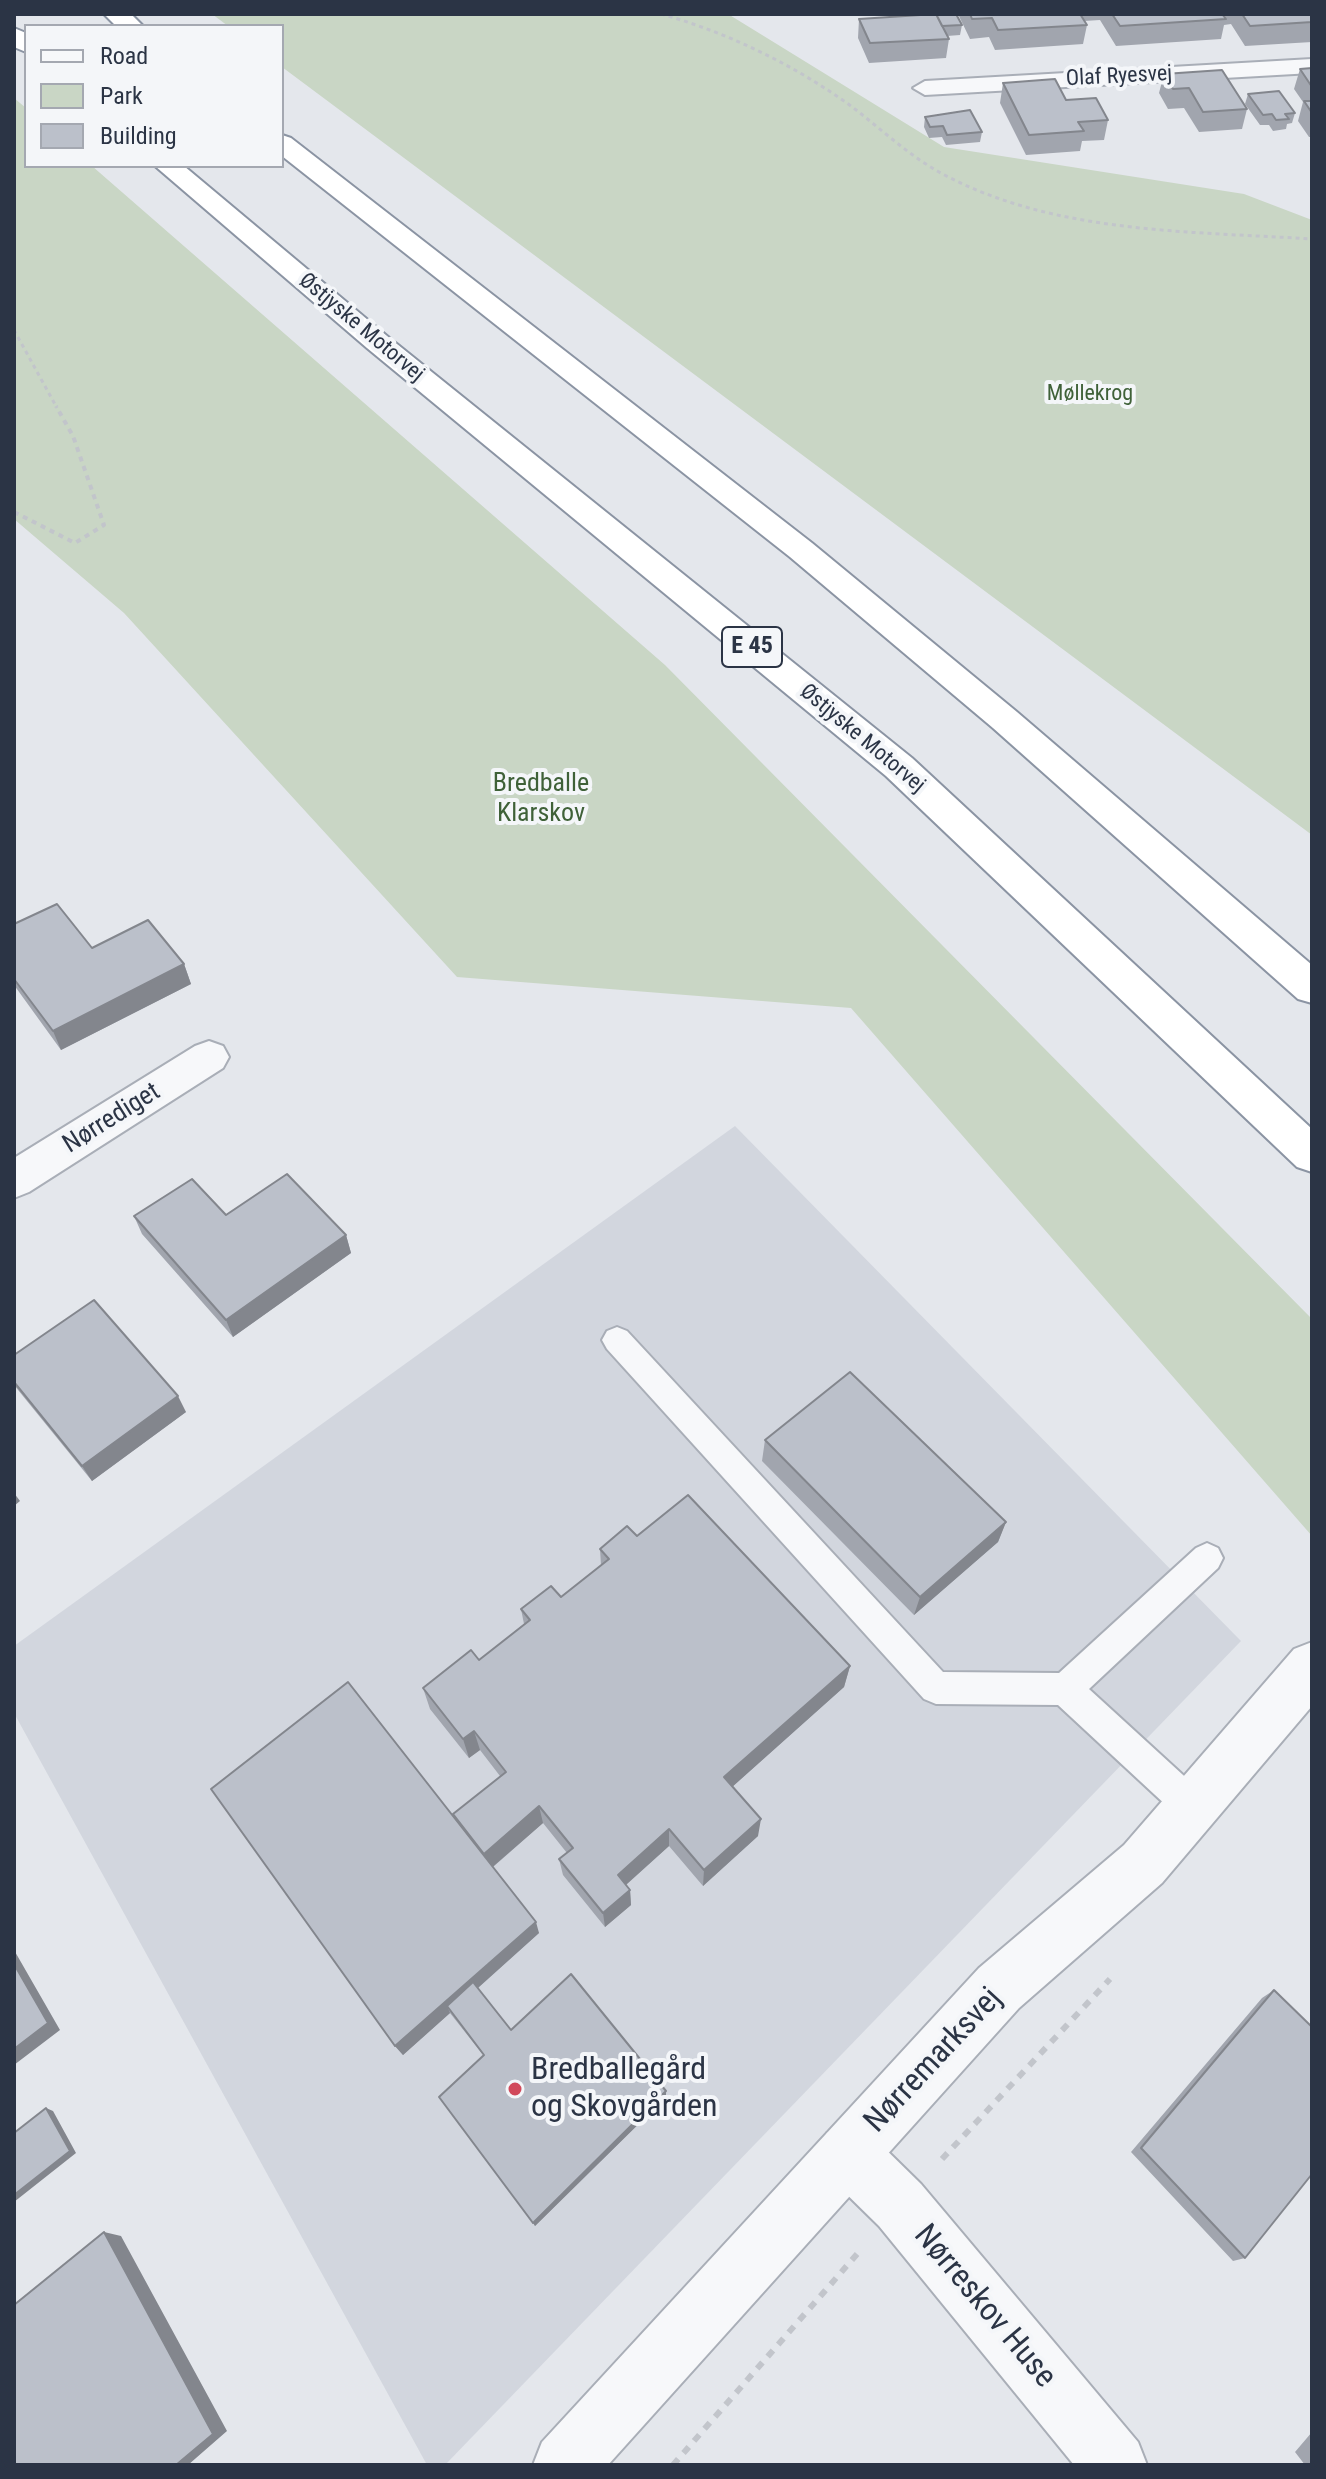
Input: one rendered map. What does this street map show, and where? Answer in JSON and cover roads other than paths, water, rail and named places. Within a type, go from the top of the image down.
[{"type":"highway","points":[[284,145],[801,550],[1005,720],[1312,988]]},
{"type":"highway","name":"Østjyske Motorvej","points":[[170,168],[377,342],[899,767],[1312,1155]]},
{"type":"street","name":"Olaf Ryesvej","points":[[925,88],[1312,66]]},
{"type":"street","name":"Nørrediget","points":[[14,1180],[209,1057]]},
{"type":"street","name":"Nørremarksvej","points":[[565,2465],[999,1988],[1143,1864],[1312,1667]]},
{"type":"street","name":"Nørreskov Huse","points":[[848,2154],[900,2205],[1115,2465]]},
{"type":"lane","points":[[617,1340],[936,1688],[1065,1689],[1194,1808]]},
{"type":"lane","points":[[1065,1689],[1207,1558]]},
{"type":"place","name":"Bredballegård og Skovgården","points":[[515,2089]]},
{"type":"park label","name":"Møllekrog","points":[[1090,394]]},
{"type":"park label","name":"Bredballe Klarskov","points":[[541,799]]}]
